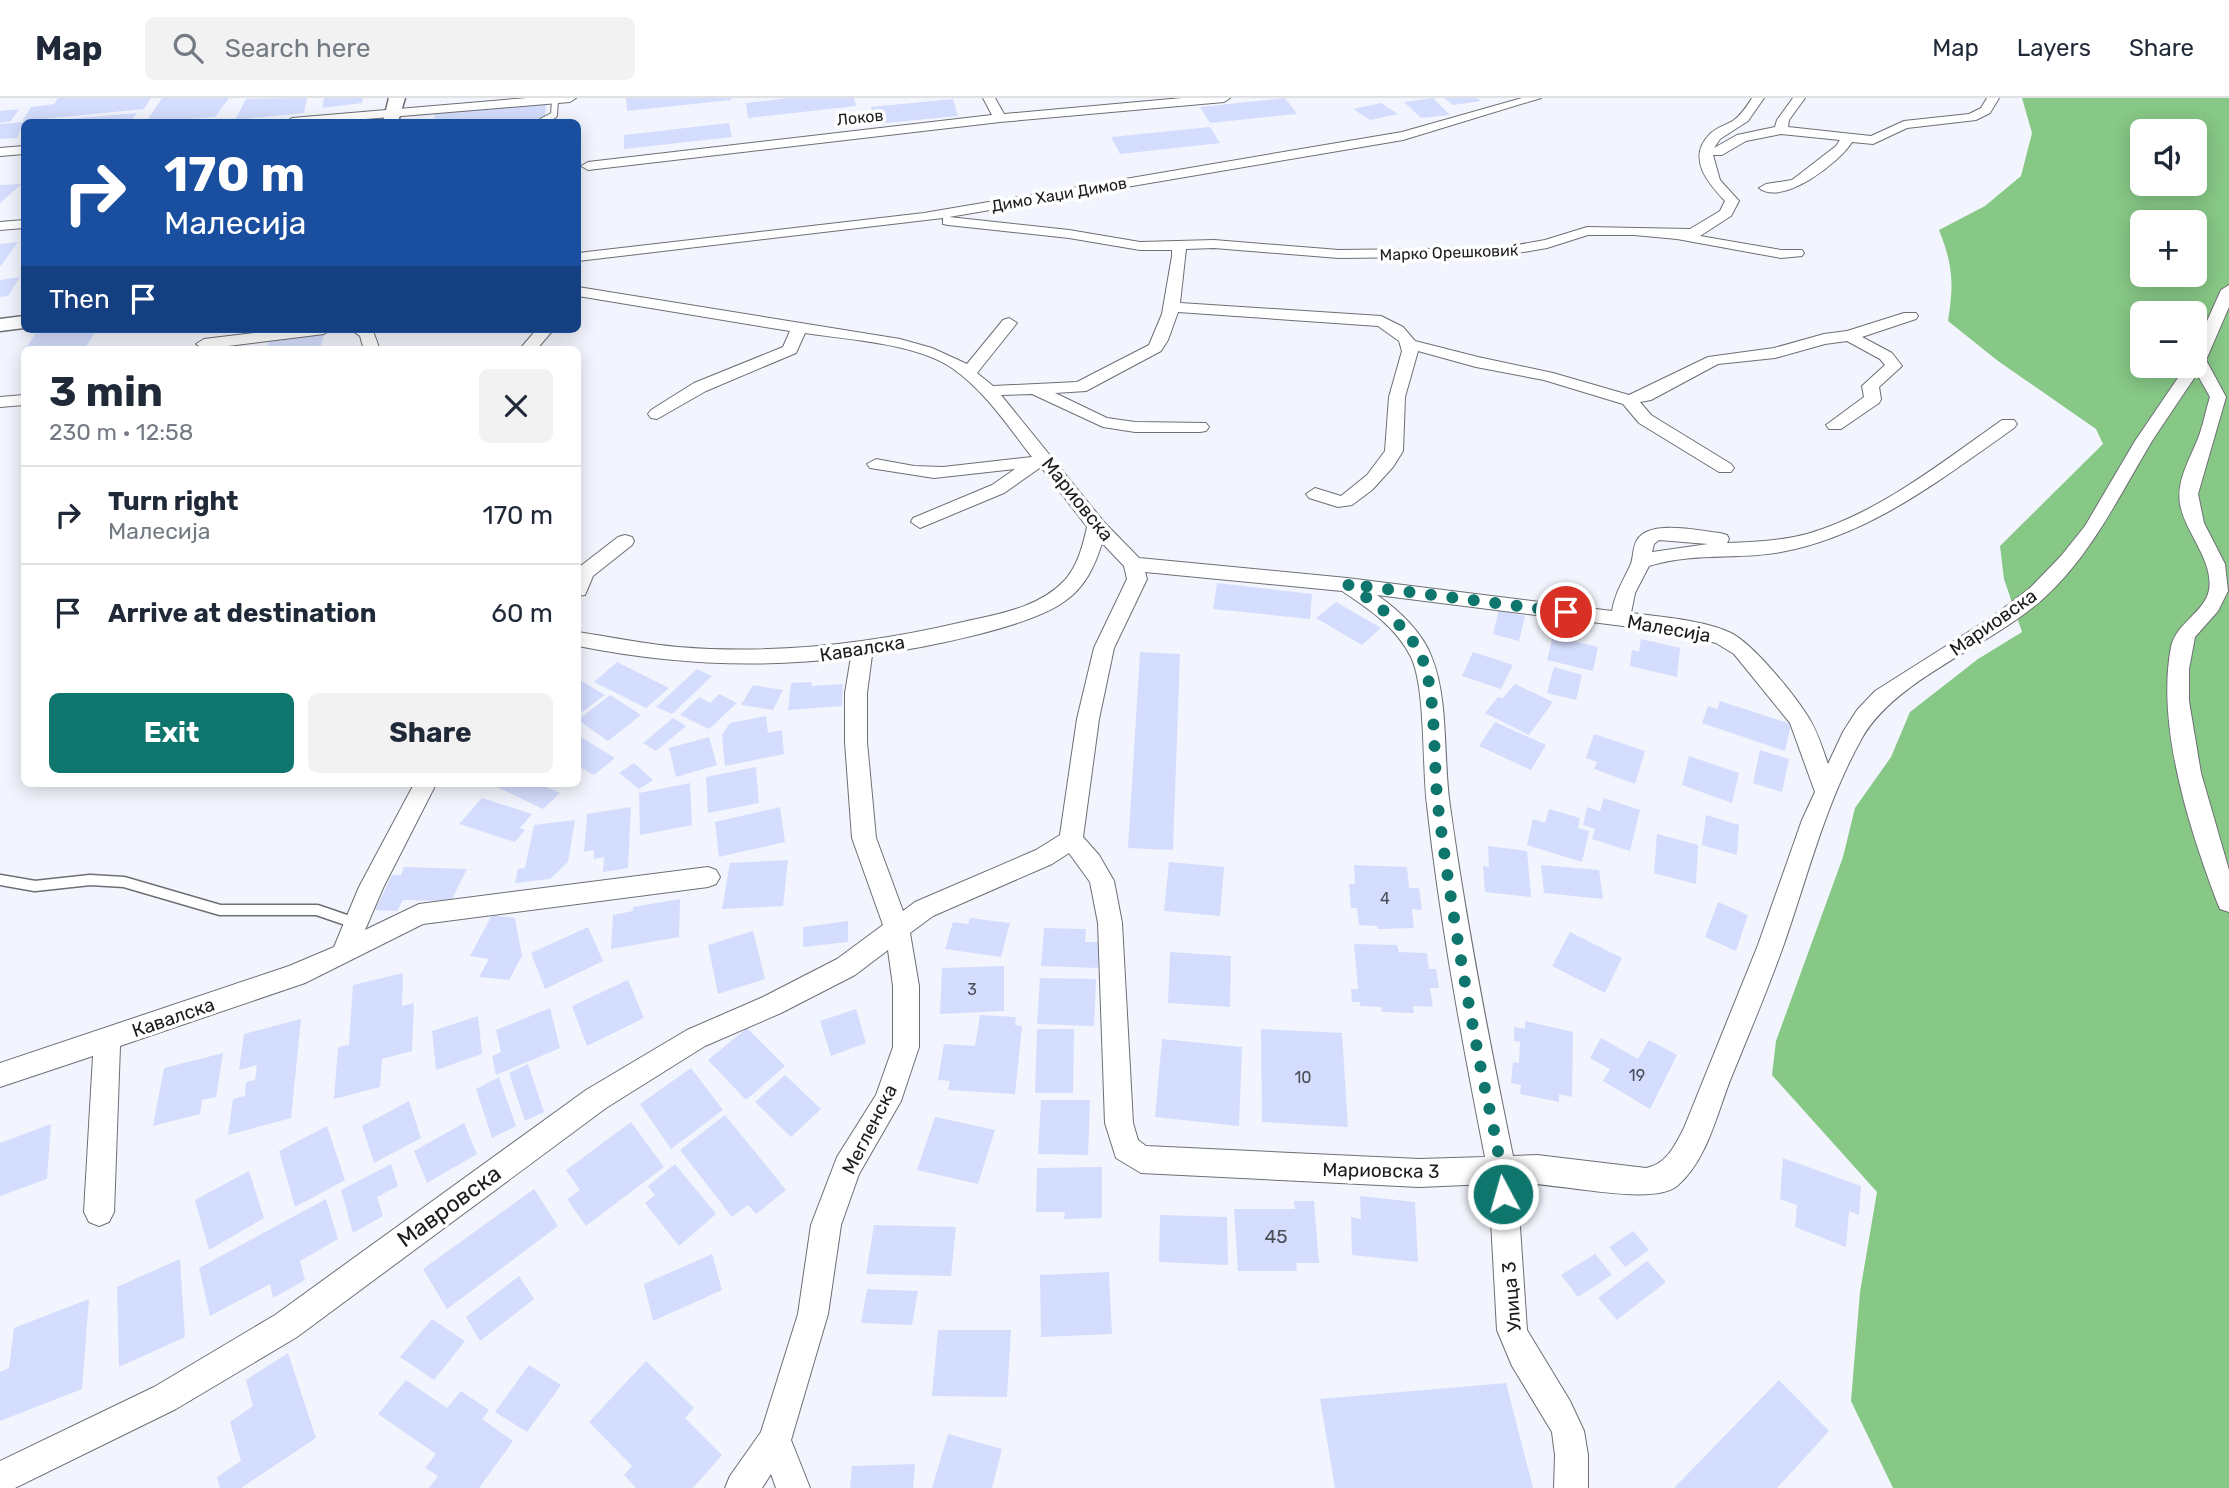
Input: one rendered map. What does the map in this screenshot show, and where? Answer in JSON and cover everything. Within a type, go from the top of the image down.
[{"type":"street","points":[[320,119],[570,98]]},
{"type":"street","points":[[989,98],[1000,118]]},
{"type":"street","name":"Локов","points":[[589,166],[1000,118],[1224,98]]},
{"type":"street","name":"Димо Хаџи Димов","points":[[581,257],[924,217],[1403,136],[1535,98]]},
{"type":"street","points":[[1706,156],[1708,145],[1718,134],[1741,121],[1758,98]]},
{"type":"street","points":[[1781,130],[1783,120],[1799,98]]},
{"type":"street","points":[[1706,156],[1742,138],[1781,130],[1873,140],[1904,125],[1972,117],[1986,110],[1993,98]]},
{"type":"street","points":[[1766,188],[1796,184],[1841,149],[1848,138]]},
{"type":"street","points":[[0,152],[21,149]]},
{"type":"street","name":"Марко Орешковиќ","points":[[924,217],[1069,234],[1140,246],[1214,244],[1339,254],[1500,253],[1546,244],[1587,231],[1634,231],[1675,235],[1695,233],[1726,213],[1732,201],[1715,184],[1706,156]]},
{"type":"street","points":[[0,226],[21,224]]},
{"type":"street","points":[[1675,235],[1781,254],[1797,253]]},
{"type":"street","points":[[989,391],[1080,387],[1139,358],[1160,343],[1179,274],[1179,245]]},
{"type":"street","name":"Мариовска","points":[[2207,341],[2229,290]]},
{"type":"street","name":"Мариовска","points":[[581,295],[800,326],[926,351],[969,372],[989,391],[1037,461],[1133,564]]},
{"type":"street","points":[[1170,307],[1371,320],[1390,325],[1409,344],[1476,362],[1547,376],[1629,400],[1645,396],[1714,360],[1775,353],[1824,339],[1849,336],[1910,316]]},
{"type":"street","points":[[0,325],[21,322]]},
{"type":"street","points":[[969,372],[987,354],[1009,323]]},
{"type":"street","points":[[657,414],[700,387],[790,350],[800,326]]},
{"type":"street","points":[[205,341],[284,333]]},
{"type":"street","points":[[531,346],[542,333]]},
{"type":"street","points":[[1835,425],[1873,398],[1870,386],[1894,366],[1886,356],[1849,336]]},
{"type":"street","points":[[1315,494],[1339,502],[1349,500],[1389,462],[1398,420],[1397,396],[1409,355],[1409,344]]},
{"type":"street","points":[[2207,376],[2218,397],[2208,436],[2189,480],[2190,510],[2215,564],[2220,584],[2216,603],[2195,621],[2182,643],[2179,682],[2184,749],[2217,873],[2229,902]]},
{"type":"street","name":"Мариовска","points":[[1827,793],[1851,738],[1865,716],[1883,696],[1999,622],[2037,593],[2068,560],[2093,529],[2144,441],[2187,378]]},
{"type":"street","points":[[1036,390],[1103,422],[1135,427],[1200,428]]},
{"type":"street","points":[[0,402],[21,400]]},
{"type":"street","points":[[1629,400],[1645,419],[1725,468]]},
{"type":"street","points":[[1620,619],[1625,593],[1642,562],[1644,543],[1648,537],[1658,533],[1778,546],[1830,532],[1890,505],[2008,424]]},
{"type":"street","points":[[876,464],[913,472],[956,472],[1012,461],[1037,461]]},
{"type":"street","points":[[920,522],[998,489],[1037,461]]},
{"type":"street","name":"Кавалска","points":[[581,640],[623,649],[734,659],[789,658],[862,650],[951,632],[1029,612],[1049,603],[1080,576],[1090,557],[1097,526]]},
{"type":"street","points":[[581,581],[584,572],[625,541]]},
{"type":"street","points":[[897,930],[923,909],[1044,857],[1071,840],[1088,719],[1104,649],[1137,579],[1133,564]]},
{"type":"street","name":"Малесија","points":[[1133,564],[1347,584],[1671,625],[1722,637],[1741,649],[1798,718],[1808,737],[1827,793]]},
{"type":"street","name":"Улица 3","points":[[1347,584],[1376,604],[1403,628],[1422,658],[1429,689],[1438,804],[1481,1068],[1502,1170],[1512,1330],[1518,1349],[1565,1424],[1571,1446],[1571,1488]]},
{"type":"street","name":"Мегленска","points":[[742,1488],[775,1440],[813,1314],[826,1225],[847,1167],[887,1101],[906,1047],[906,986],[897,930],[864,838],[856,742],[856,693],[862,650]]},
{"type":"street","points":[[343,954],[371,887],[423,787]]},
{"type":"street","name":"Мариовска 3","points":[[1071,840],[1091,862],[1102,881],[1110,923],[1119,1123],[1126,1148],[1141,1159],[1419,1173],[1537,1169],[1646,1182],[1665,1178],[1682,1160],[1695,1135],[1771,945],[1801,856],[1827,793]]},
{"type":"street","name":"Кавалска","points":[[0,1075],[296,975],[343,954],[403,921],[437,910],[708,877]]},
{"type":"street","name":"Мавровска","points":[[0,1478],[165,1398],[275,1333],[596,1099],[696,1038],[772,1005],[845,967],[897,930]]},
{"type":"street","points":[[99,1212],[107,1040]]},
{"type":"street","points":[[775,1440],[793,1488]]},
{"type":"lane","points":[[546,119],[554,114],[555,100]]},
{"type":"lane","points":[[0,880],[35,886],[90,880],[124,883],[220,910],[317,910],[355,923]]},
{"type":"green space","points":[[2022,98],[2229,98],[2229,1488],[1893,1488],[1851,1401],[1860,1292],[1877,1192],[1772,1075],[1776,1041],[1843,857],[1855,808],[1891,757],[1910,712],[1978,659],[2022,632],[2004,579],[2000,546],[2103,444],[2096,429],[1998,361],[1948,321],[1951,275],[1939,230],[1985,206],[2021,176],[2032,133]]},
{"type":"building","points":[[58,98],[151,98],[144,109],[23,119],[31,107],[54,104]]},
{"type":"building","points":[[162,98],[229,98],[215,117],[148,119]]},
{"type":"building","points":[[307,98],[304,113],[236,119],[246,99]]},
{"type":"building","points":[[324,98],[363,98],[362,103],[322,108]]},
{"type":"building","points":[[626,98],[731,98],[731,100],[627,111]]},
{"type":"building","points":[[789,98],[854,98],[856,106],[748,118],[746,103]]},
{"type":"building","points":[[1285,98],[1297,114],[1210,123],[1200,107]]},
{"type":"building","points":[[1433,98],[1450,115],[1421,118],[1404,102]]},
{"type":"building","points":[[1444,98],[1477,98],[1481,101],[1453,105]]},
{"type":"building","points":[[953,99],[958,116],[875,124],[871,107]]},
{"type":"building","points":[[546,103],[545,118],[434,119],[435,114]]},
{"type":"building","points":[[1381,103],[1398,114],[1370,120],[1353,109]]},
{"type":"building","points":[[19,109],[11,121],[0,123],[0,111]]},
{"type":"building","points":[[137,113],[132,119],[67,119]]},
{"type":"building","points":[[21,122],[17,138],[0,139],[0,124]]},
{"type":"building","points":[[729,123],[732,137],[624,149],[624,135]]},
{"type":"building","points":[[1210,127],[1220,143],[1120,154],[1111,137]]},
{"type":"building","points":[[21,184],[0,203],[0,185]]},
{"type":"building","points":[[18,242],[0,267],[0,244]]},
{"type":"building","points":[[20,277],[8,296],[0,297],[0,280]]},
{"type":"building","points":[[95,333],[86,346],[28,346],[35,334]]},
{"type":"building","points":[[324,334],[321,346],[268,346],[269,342]]},
{"type":"building","points":[[1217,583],[1312,594],[1310,619],[1213,609]]},
{"type":"building","points":[[1336,602],[1381,628],[1362,645],[1316,618]]},
{"type":"building","points":[[1499,610],[1525,616],[1519,641],[1493,634]]},
{"type":"building","points":[[1553,636],[1598,647],[1593,671],[1547,660]]},
{"type":"building","points":[[1641,639],[1680,648],[1677,677],[1630,666],[1632,650],[1639,652]]},
{"type":"building","points":[[1140,652],[1180,654],[1173,850],[1128,848]]},
{"type":"building","points":[[1473,652],[1513,665],[1501,689],[1462,676]]},
{"type":"building","points":[[617,662],[669,688],[646,708],[594,682]]},
{"type":"building","points":[[1554,667],[1582,675],[1576,700],[1547,693]]},
{"type":"building","points":[[697,669],[712,676],[672,714],[656,707]]},
{"type":"building","points":[[581,681],[605,695],[581,711]]},
{"type":"building","points":[[812,682],[811,686],[843,684],[842,706],[788,710],[791,683]]},
{"type":"building","points":[[1515,684],[1553,702],[1529,735],[1485,713],[1498,697],[1503,698]]},
{"type":"building","points":[[753,685],[783,690],[773,710],[741,705]]},
{"type":"building","points":[[719,694],[737,703],[709,729],[680,715],[699,697],[710,703]]},
{"type":"building","points":[[610,695],[641,715],[608,741],[581,722],[581,718]]},
{"type":"building","points":[[1720,701],[1791,724],[1785,751],[1702,723],[1708,706],[1717,709]]},
{"type":"building","points":[[766,716],[768,733],[782,730],[784,754],[725,766],[722,735],[730,723]]},
{"type":"building","points":[[673,718],[686,726],[656,751],[643,743]]},
{"type":"building","points":[[1495,722],[1546,745],[1531,770],[1479,746]]},
{"type":"building","points":[[1594,734],[1645,751],[1635,784],[1594,769],[1597,762],[1586,758]]},
{"type":"building","points":[[581,737],[615,758],[594,775],[581,768]]},
{"type":"building","points":[[709,737],[717,765],[676,777],[669,748]]},
{"type":"building","points":[[1760,750],[1789,759],[1782,792],[1753,783]]},
{"type":"building","points":[[1689,756],[1739,773],[1732,803],[1682,785]]},
{"type":"building","points":[[634,763],[653,780],[639,789],[619,773]]},
{"type":"building","points":[[756,767],[759,803],[708,813],[706,777]]},
{"type":"building","points":[[690,783],[692,825],[640,835],[639,793]]},
{"type":"building","points":[[497,787],[547,787],[560,793],[543,809]]},
{"type":"building","points":[[482,798],[532,814],[520,828],[525,830],[515,842],[459,824]]},
{"type":"building","points":[[1604,798],[1640,810],[1630,851],[1592,839],[1595,829],[1583,825],[1587,807],[1600,811]]},
{"type":"building","points":[[631,807],[628,868],[603,872],[604,857],[594,859],[594,850],[584,852],[587,814]]},
{"type":"building","points":[[780,807],[785,842],[719,857],[715,822]]},
{"type":"building","points":[[1549,809],[1580,818],[1578,828],[1589,831],[1582,862],[1527,845],[1533,819],[1545,823]]},
{"type":"building","points":[[1706,815],[1739,825],[1737,855],[1702,845]]},
{"type":"building","points":[[575,820],[568,862],[550,879],[515,883],[518,869],[525,868],[534,825]]},
{"type":"building","points":[[1657,834],[1698,845],[1696,884],[1654,873]]},
{"type":"building","points":[[1488,846],[1527,851],[1531,897],[1485,892],[1483,866],[1489,867]]},
{"type":"building","points":[[788,860],[783,906],[722,909],[730,863]]},
{"type":"building","points":[[1169,862],[1224,867],[1220,916],[1164,911]]},
{"type":"building","points":[[1354,865],[1407,867],[1409,888],[1419,888],[1422,910],[1412,909],[1414,928],[1378,929],[1377,926],[1359,925],[1357,908],[1351,908],[1349,884],[1355,884]]},
{"type":"building","points":[[1541,865],[1599,870],[1603,899],[1544,893]]},
{"type":"building","points":[[404,867],[467,869],[451,901],[403,900],[397,911],[375,910],[392,875],[401,875]]},
{"type":"building","points":[[680,899],[679,937],[611,949],[613,915],[633,911],[633,907]]},
{"type":"building","points":[[1718,902],[1748,915],[1736,951],[1705,937]]},
{"type":"building","points":[[492,915],[515,918],[522,956],[509,980],[479,977],[489,959],[470,956]]},
{"type":"building","points":[[970,918],[1010,923],[1001,957],[945,949],[953,922],[968,924]]},
{"type":"building","points":[[848,921],[848,942],[803,947],[803,927]]},
{"type":"building","points":[[588,927],[603,961],[545,989],[531,953]]},
{"type":"building","points":[[1044,928],[1086,929],[1085,942],[1099,942],[1098,968],[1041,966]]},
{"type":"building","points":[[753,931],[765,979],[718,994],[708,945]]},
{"type":"building","points":[[1570,932],[1622,958],[1605,993],[1552,966]]},
{"type":"building","points":[[1354,944],[1397,945],[1399,952],[1427,953],[1429,969],[1436,969],[1439,988],[1430,988],[1433,1007],[1413,1006],[1414,1013],[1382,1012],[1381,1007],[1360,1006],[1360,1002],[1352,1002],[1351,989],[1358,989]]},
{"type":"building","points":[[1170,952],[1231,956],[1230,1007],[1168,1003]]},
{"type":"building","points":[[1004,966],[1004,1011],[940,1014],[942,968]]},
{"type":"building","points":[[403,973],[402,1006],[414,1003],[412,1051],[382,1059],[380,1087],[334,1099],[338,1047],[349,1045],[353,985]]},
{"type":"building","points":[[1040,978],[1096,979],[1094,1026],[1037,1024]]},
{"type":"building","points":[[628,980],[644,1018],[587,1046],[572,1006]]},
{"type":"building","points":[[550,1008],[560,1048],[496,1075],[492,1056],[501,1052],[496,1030]]},
{"type":"building","points":[[856,1009],[866,1043],[831,1056],[820,1021]]},
{"type":"building","points":[[980,1015],[1016,1017],[1015,1025],[1022,1026],[1015,1094],[948,1090],[950,1081],[938,1080],[944,1044],[975,1046]]},
{"type":"building","points":[[478,1016],[482,1054],[436,1070],[432,1031]]},
{"type":"building","points":[[301,1019],[291,1118],[228,1135],[233,1099],[245,1096],[246,1082],[255,1080],[257,1065],[239,1070],[244,1034]]},
{"type":"building","points":[[1525,1021],[1573,1032],[1572,1097],[1559,1094],[1559,1102],[1520,1094],[1521,1085],[1511,1083],[1513,1062],[1519,1063],[1520,1042],[1514,1041],[1514,1027],[1525,1029]]},
{"type":"building","points":[[747,1028],[785,1066],[746,1100],[708,1060]]},
{"type":"building","points":[[1037,1029],[1074,1029],[1073,1093],[1035,1093]]},
{"type":"building","points":[[1261,1029],[1342,1033],[1348,1127],[1262,1122]]},
{"type":"building","points":[[1601,1038],[1638,1059],[1649,1040],[1677,1055],[1650,1109],[1603,1081],[1610,1069],[1590,1058]]},
{"type":"building","points":[[1162,1039],[1242,1047],[1239,1126],[1155,1117]]},
{"type":"building","points":[[223,1053],[216,1097],[202,1100],[200,1114],[153,1126],[164,1068]]},
{"type":"building","points":[[528,1064],[544,1112],[525,1121],[509,1073]]},
{"type":"building","points":[[691,1068],[723,1110],[671,1149],[640,1104]]},
{"type":"building","points":[[785,1075],[821,1109],[791,1137],[755,1102]]},
{"type":"building","points":[[499,1077],[516,1126],[492,1138],[476,1089]]},
{"type":"building","points":[[1041,1100],[1090,1100],[1088,1155],[1038,1154]]},
{"type":"building","points":[[409,1101],[421,1138],[374,1163],[362,1126]]},
{"type":"building","points":[[725,1115],[786,1190],[756,1214],[748,1205],[732,1217],[680,1150]]},
{"type":"building","points":[[935,1117],[995,1130],[978,1184],[917,1170]]},
{"type":"building","points":[[631,1122],[664,1167],[586,1226],[567,1199],[580,1190],[566,1170]]},
{"type":"building","points":[[464,1123],[477,1154],[427,1183],[414,1151]]},
{"type":"building","points":[[51,1124],[47,1179],[0,1196],[0,1143]]},
{"type":"building","points":[[327,1126],[345,1180],[295,1207],[279,1151]]},
{"type":"building","points":[[1783,1158],[1861,1186],[1859,1215],[1849,1211],[1846,1247],[1795,1227],[1797,1205],[1780,1199]]},
{"type":"building","points":[[391,1164],[398,1186],[377,1197],[383,1216],[353,1233],[341,1190]]},
{"type":"building","points":[[675,1164],[716,1214],[679,1246],[645,1203],[655,1195],[648,1186]]},
{"type":"building","points":[[1102,1167],[1102,1218],[1064,1219],[1065,1212],[1036,1212],[1037,1168]]},
{"type":"building","points":[[249,1171],[264,1218],[209,1250],[195,1200]]},
{"type":"building","points":[[534,1189],[558,1226],[447,1309],[423,1269]]},
{"type":"building","points":[[1360,1196],[1415,1202],[1418,1262],[1352,1255],[1351,1217],[1361,1219]]},
{"type":"building","points":[[326,1199],[338,1239],[300,1261],[305,1280],[273,1298],[270,1284],[210,1316],[199,1268]]},
{"type":"building","points":[[1294,1201],[1314,1201],[1319,1263],[1296,1263],[1297,1271],[1238,1271],[1234,1209],[1295,1209]]},
{"type":"building","points":[[1160,1215],[1227,1217],[1228,1265],[1159,1262]]},
{"type":"building","points":[[874,1225],[956,1227],[951,1276],[866,1274]]},
{"type":"building","points":[[1633,1231],[1649,1250],[1625,1267],[1609,1247]]},
{"type":"building","points":[[712,1254],[722,1290],[653,1321],[644,1284]]},
{"type":"building","points":[[1595,1254],[1612,1275],[1578,1297],[1561,1275]]},
{"type":"building","points":[[180,1259],[185,1337],[119,1367],[117,1287]]},
{"type":"building","points":[[1647,1261],[1666,1282],[1617,1320],[1598,1298]]},
{"type":"building","points":[[1109,1272],[1112,1334],[1041,1337],[1040,1275]]},
{"type":"building","points":[[519,1276],[534,1299],[480,1341],[466,1317]]},
{"type":"building","points":[[867,1289],[918,1291],[912,1325],[861,1323]]},
{"type":"building","points":[[89,1299],[82,1389],[0,1421],[0,1372],[9,1368],[14,1328]]},
{"type":"building","points":[[432,1319],[465,1341],[434,1380],[400,1357]]},
{"type":"building","points":[[938,1330],[1011,1330],[1007,1397],[932,1396]]},
{"type":"building","points":[[288,1353],[316,1438],[241,1488],[220,1488],[217,1477],[241,1461],[230,1422],[253,1406],[246,1380]]},
{"type":"building","points":[[646,1361],[694,1408],[685,1418],[722,1455],[693,1488],[636,1488],[624,1475],[632,1466],[589,1422]]},
{"type":"building","points":[[529,1365],[561,1385],[527,1432],[495,1412]]},
{"type":"building","points":[[406,1380],[447,1408],[461,1391],[489,1410],[482,1419],[513,1441],[479,1488],[429,1488],[438,1476],[425,1468],[436,1454],[378,1414]]},
{"type":"building","points":[[1779,1380],[1829,1431],[1777,1488],[1674,1488]]},
{"type":"building","points":[[1506,1383],[1533,1488],[1335,1488],[1320,1399]]},
{"type":"building","points":[[948,1434],[1002,1449],[992,1488],[932,1488]]},
{"type":"building","points":[[915,1464],[913,1488],[850,1488],[852,1466]]},
{"type":"route","points":[[1503,1194],[1502,1170],[1481,1068],[1438,804],[1429,689],[1422,658],[1403,628],[1389,614],[1347,584],[1566,612]]}]
